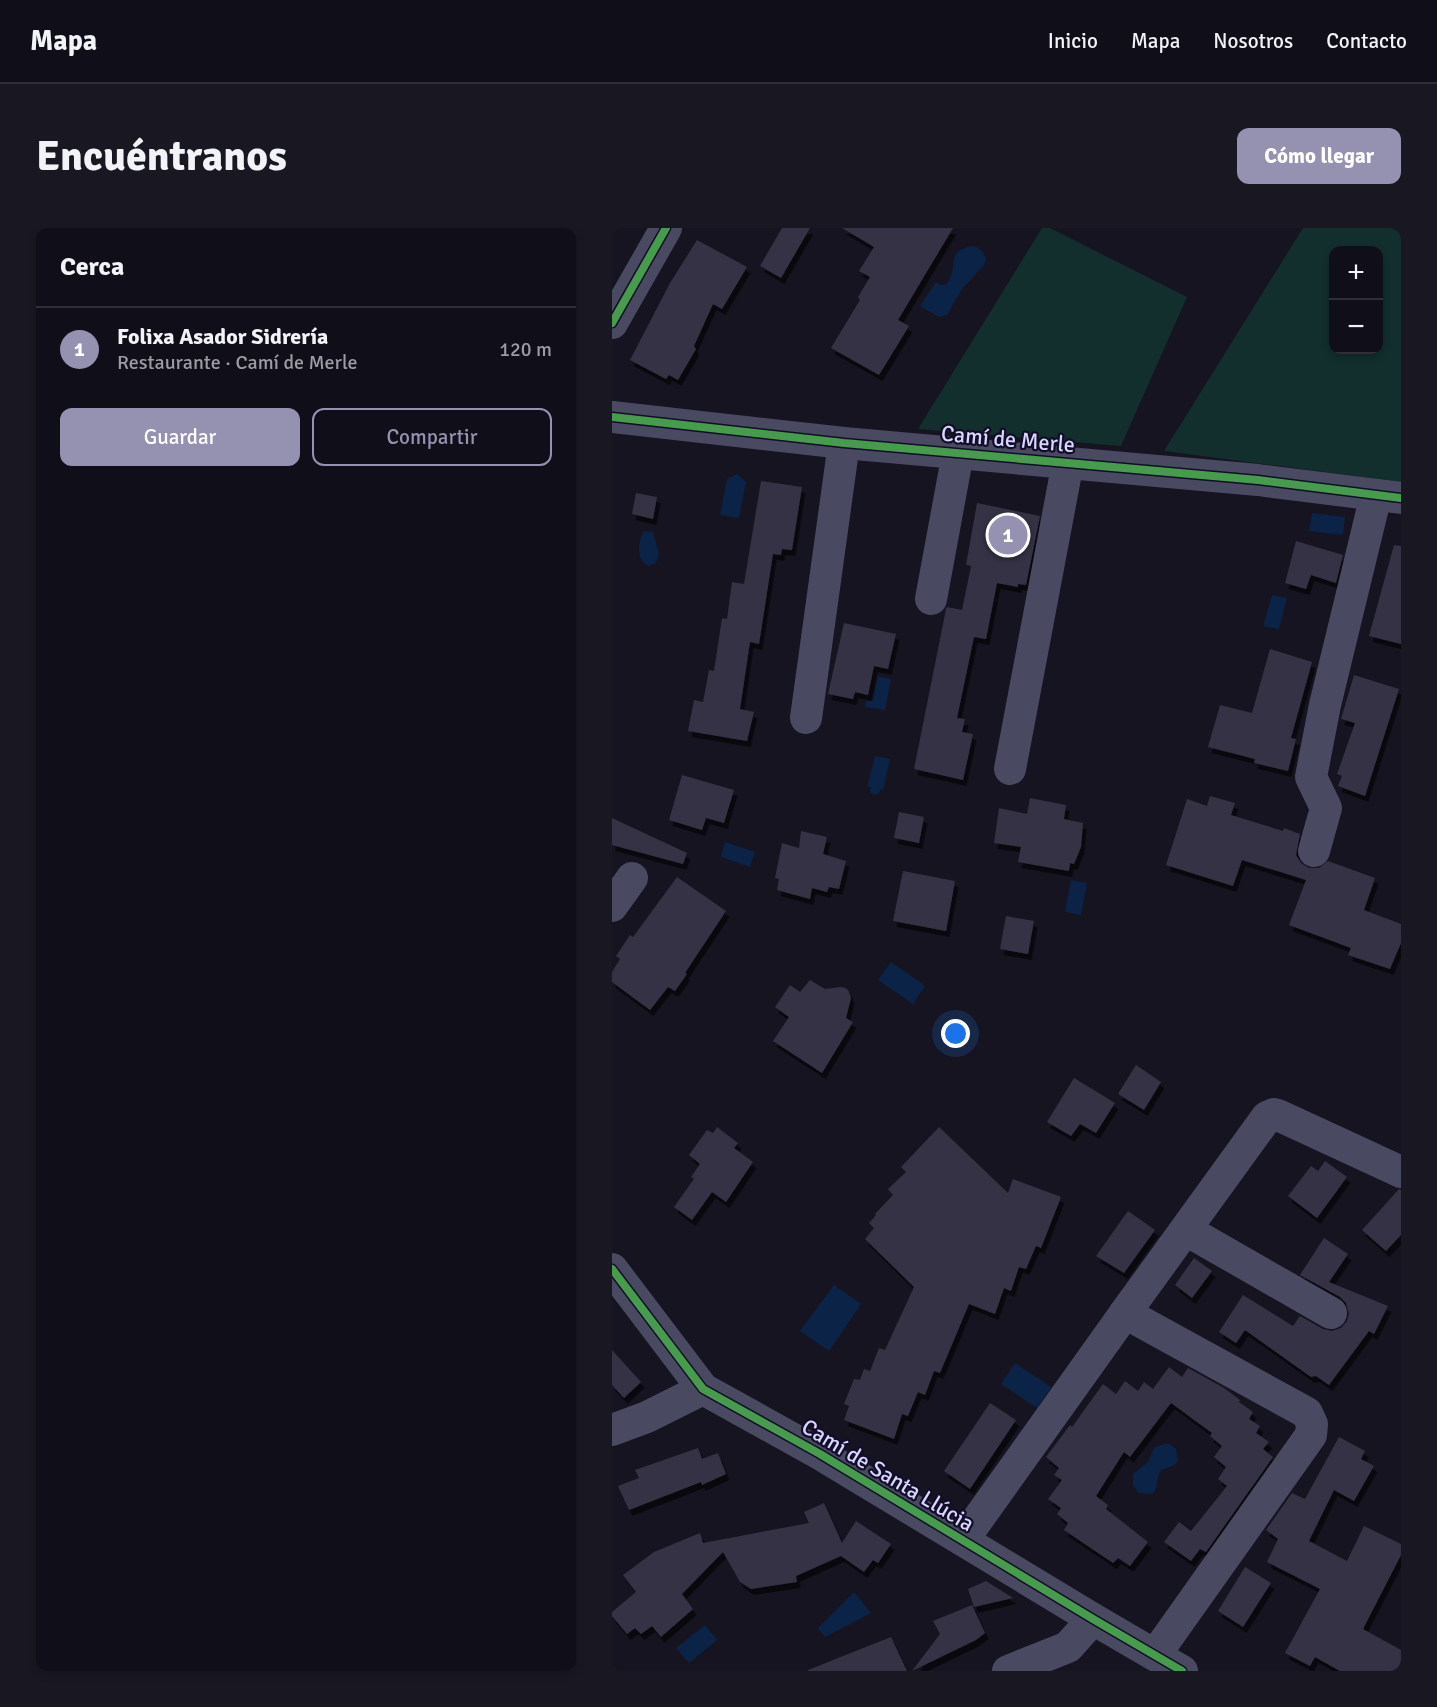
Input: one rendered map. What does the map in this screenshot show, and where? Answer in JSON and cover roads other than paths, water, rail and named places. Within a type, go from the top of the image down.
[{"type":"street","points":[[612,323],[666,228]]},
{"type":"street","name":"Camí de Merle","points":[[612,417],[844,443],[1258,480],[1389,496]]},
{"type":"street","points":[[806,718],[844,443]]},
{"type":"street","points":[[931,599],[958,453]]},
{"type":"street","points":[[1010,769],[1068,462]]},
{"type":"street","points":[[1314,851],[1326,808],[1311,777],[1325,705],[1389,496]]},
{"type":"street","points":[[612,906],[632,878]]},
{"type":"street","points":[[963,1540],[1267,1117],[1274,1114],[1280,1116],[1401,1172]]},
{"type":"street","points":[[1186,1230],[1331,1313]]},
{"type":"street","name":"Camí de Santa Llúcia","points":[[612,1269],[703,1389],[820,1454],[1182,1671]]},
{"type":"street","points":[[1125,1313],[1307,1413],[1312,1424],[1311,1435],[1155,1655]]},
{"type":"street","points":[[612,1430],[647,1417],[703,1389]]},
{"type":"street","points":[[1008,1671],[1068,1647],[1093,1619]]},
{"type":"water","points":[[971,246],[979,248],[982,252],[986,259],[984,265],[962,289],[947,315],[939,317],[920,306],[936,282],[940,285],[947,284],[955,256],[958,252]]},
{"type":"water","points":[[737,474],[746,482],[739,518],[720,515],[727,479]]},
{"type":"water","points":[[1312,513],[1345,517],[1343,535],[1309,531]]},
{"type":"water","points":[[653,532],[659,554],[656,563],[649,566],[642,560],[639,552],[642,533]]},
{"type":"water","points":[[1272,595],[1287,598],[1279,629],[1263,626]]},
{"type":"water","points":[[878,676],[891,679],[885,710],[865,707],[866,701],[873,701]]},
{"type":"water","points":[[875,756],[890,759],[883,790],[880,789],[879,793],[874,795],[870,792],[871,787],[867,787]]},
{"type":"water","points":[[725,842],[755,852],[750,867],[721,857]]},
{"type":"water","points":[[1071,880],[1087,883],[1081,915],[1065,912]]},
{"type":"water","points":[[891,962],[925,986],[913,1004],[878,980]]},
{"type":"water","points":[[834,1285],[861,1304],[829,1351],[800,1331]]},
{"type":"water","points":[[1015,1363],[1051,1387],[1037,1408],[1001,1384]]},
{"type":"water","points":[[1169,1444],[1176,1449],[1178,1461],[1173,1466],[1161,1470],[1152,1494],[1139,1493],[1133,1486],[1133,1474],[1148,1462],[1154,1448]]},
{"type":"water","points":[[854,1592],[871,1613],[825,1637],[818,1628]]},
{"type":"water","points":[[705,1625],[717,1640],[689,1663],[676,1648]]},
{"type":"place","name":"Folixa Asador Sidrería","points":[[1008,535]]}]
